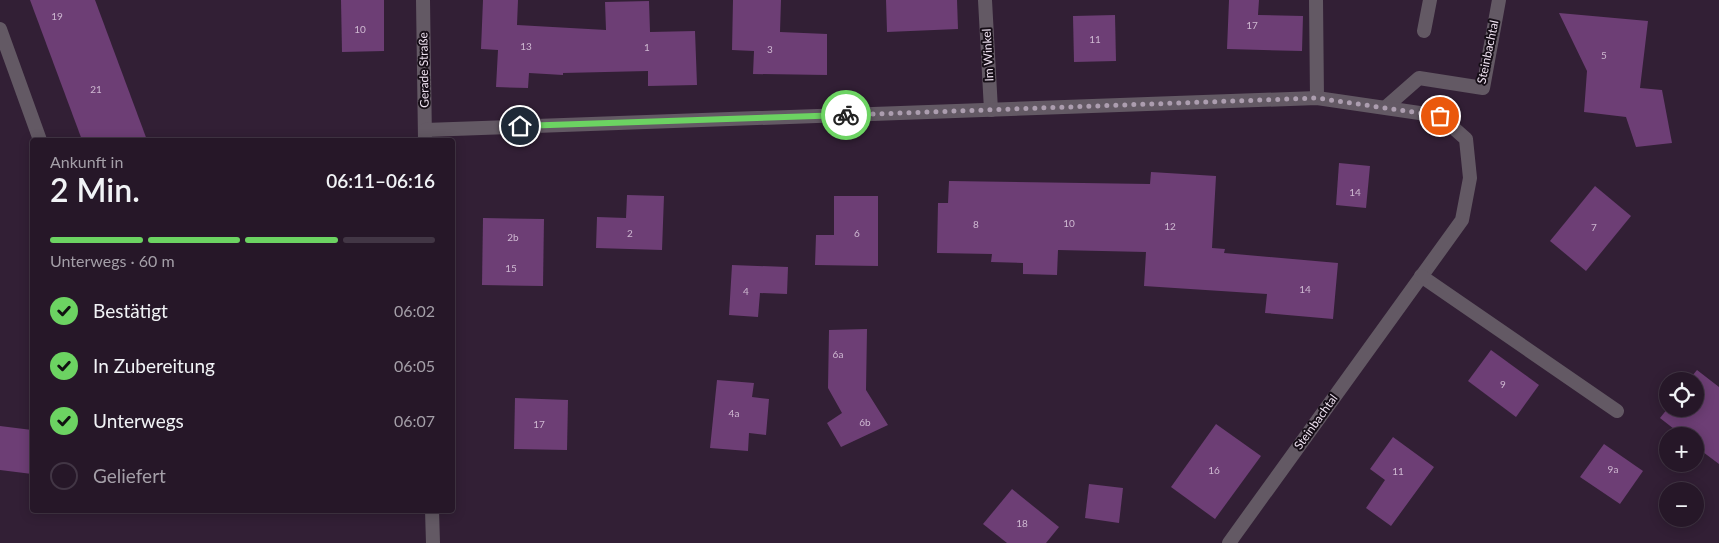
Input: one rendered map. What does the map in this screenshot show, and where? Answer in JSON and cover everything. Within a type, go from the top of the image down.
[{"type":"street","name":"Gerade Straße","points":[[423,0],[425,135]]},
{"type":"street","name":"Im Winkel","points":[[985,0],[991,110]]},
{"type":"street","points":[[1316,0],[1317,98]]},
{"type":"street","points":[[1424,31],[1430,0]]},
{"type":"street","name":"Steinbachtal","points":[[1386,107],[1419,78],[1483,88],[1499,0]]},
{"type":"street","points":[[0,29],[39,138]]},
{"type":"street","points":[[425,135],[991,110],[1317,98],[1386,107]]},
{"type":"street","name":"Steinbachtal","points":[[1229,543],[1462,220],[1470,178],[1466,139],[1440,116],[1386,107]]},
{"type":"street","points":[[1421,276],[1617,411]]},
{"type":"street","points":[[432,513],[433,543]]},
{"type":"building","points":[[30,0],[95,0],[146,138],[81,138]]},
{"type":"building","points":[[341,0],[384,0],[384,51],[342,52]]},
{"type":"building","points":[[483,0],[518,0],[517,25],[606,30],[605,2],[649,1],[650,32],[695,31],[697,85],[648,86],[648,71],[563,73],[563,75],[529,73],[528,88],[496,87],[498,50],[481,49]]},
{"type":"building","points":[[733,0],[781,0],[780,32],[827,34],[827,75],[753,74],[754,51],[732,50]]},
{"type":"building","points":[[886,0],[957,0],[958,29],[887,32]]},
{"type":"building","points":[[1229,0],[1259,0],[1258,15],[1303,16],[1302,51],[1227,49]]},
{"type":"building","points":[[1559,13],[1648,21],[1640,88],[1662,90],[1672,143],[1636,147],[1626,117],[1584,112],[1587,71]]},
{"type":"building","points":[[1115,15],[1116,61],[1074,62],[1073,16]]},
{"type":"building","points":[[1339,163],[1370,166],[1366,208],[1336,205]]},
{"type":"building","points":[[1151,172],[1216,176],[1212,248],[1225,249],[1224,253],[1338,263],[1333,319],[1265,313],[1267,294],[1144,286],[1146,252],[1058,250],[1057,275],[1023,274],[1023,263],[991,262],[992,254],[937,253],[938,203],[948,203],[949,181],[1150,184]]},
{"type":"building","points":[[1595,186],[1631,216],[1586,271],[1550,241]]},
{"type":"building","points":[[627,195],[664,196],[662,250],[596,248],[597,217],[626,218]]},
{"type":"building","points":[[834,196],[878,196],[878,266],[815,265],[816,235],[834,235]]},
{"type":"building","points":[[483,218],[544,219],[543,286],[482,285]]},
{"type":"building","points":[[732,265],[788,267],[787,294],[760,293],[758,317],[729,315]]},
{"type":"building","points":[[867,329],[866,390],[888,425],[841,447],[827,423],[842,413],[828,388],[829,330]]},
{"type":"building","points":[[1491,350],[1539,385],[1516,417],[1468,381]]},
{"type":"building","points":[[1704,375],[1719,387],[1719,464],[1704,453],[1704,427],[1672,427],[1660,418],[1704,417]]},
{"type":"building","points":[[717,380],[754,383],[752,397],[769,399],[766,435],[749,433],[748,451],[710,448]]},
{"type":"building","points":[[515,398],[568,400],[567,450],[514,449]]},
{"type":"building","points":[[1216,424],[1261,456],[1215,519],[1171,487]]},
{"type":"building","points":[[0,426],[30,430],[30,474],[0,470]]},
{"type":"building","points":[[1393,437],[1434,467],[1391,526],[1366,508],[1385,480],[1370,469]]},
{"type":"building","points":[[1604,444],[1643,471],[1620,504],[1580,477]]},
{"type":"building","points":[[1089,484],[1123,488],[1119,523],[1085,518]]},
{"type":"building","points":[[1012,489],[1059,527],[1046,543],[1007,543],[983,524]]},
{"type":"way so far","points":[[846,115],[1317,98],[1440,116]]},
{"type":"route","points":[[520,126],[846,115]]}]
